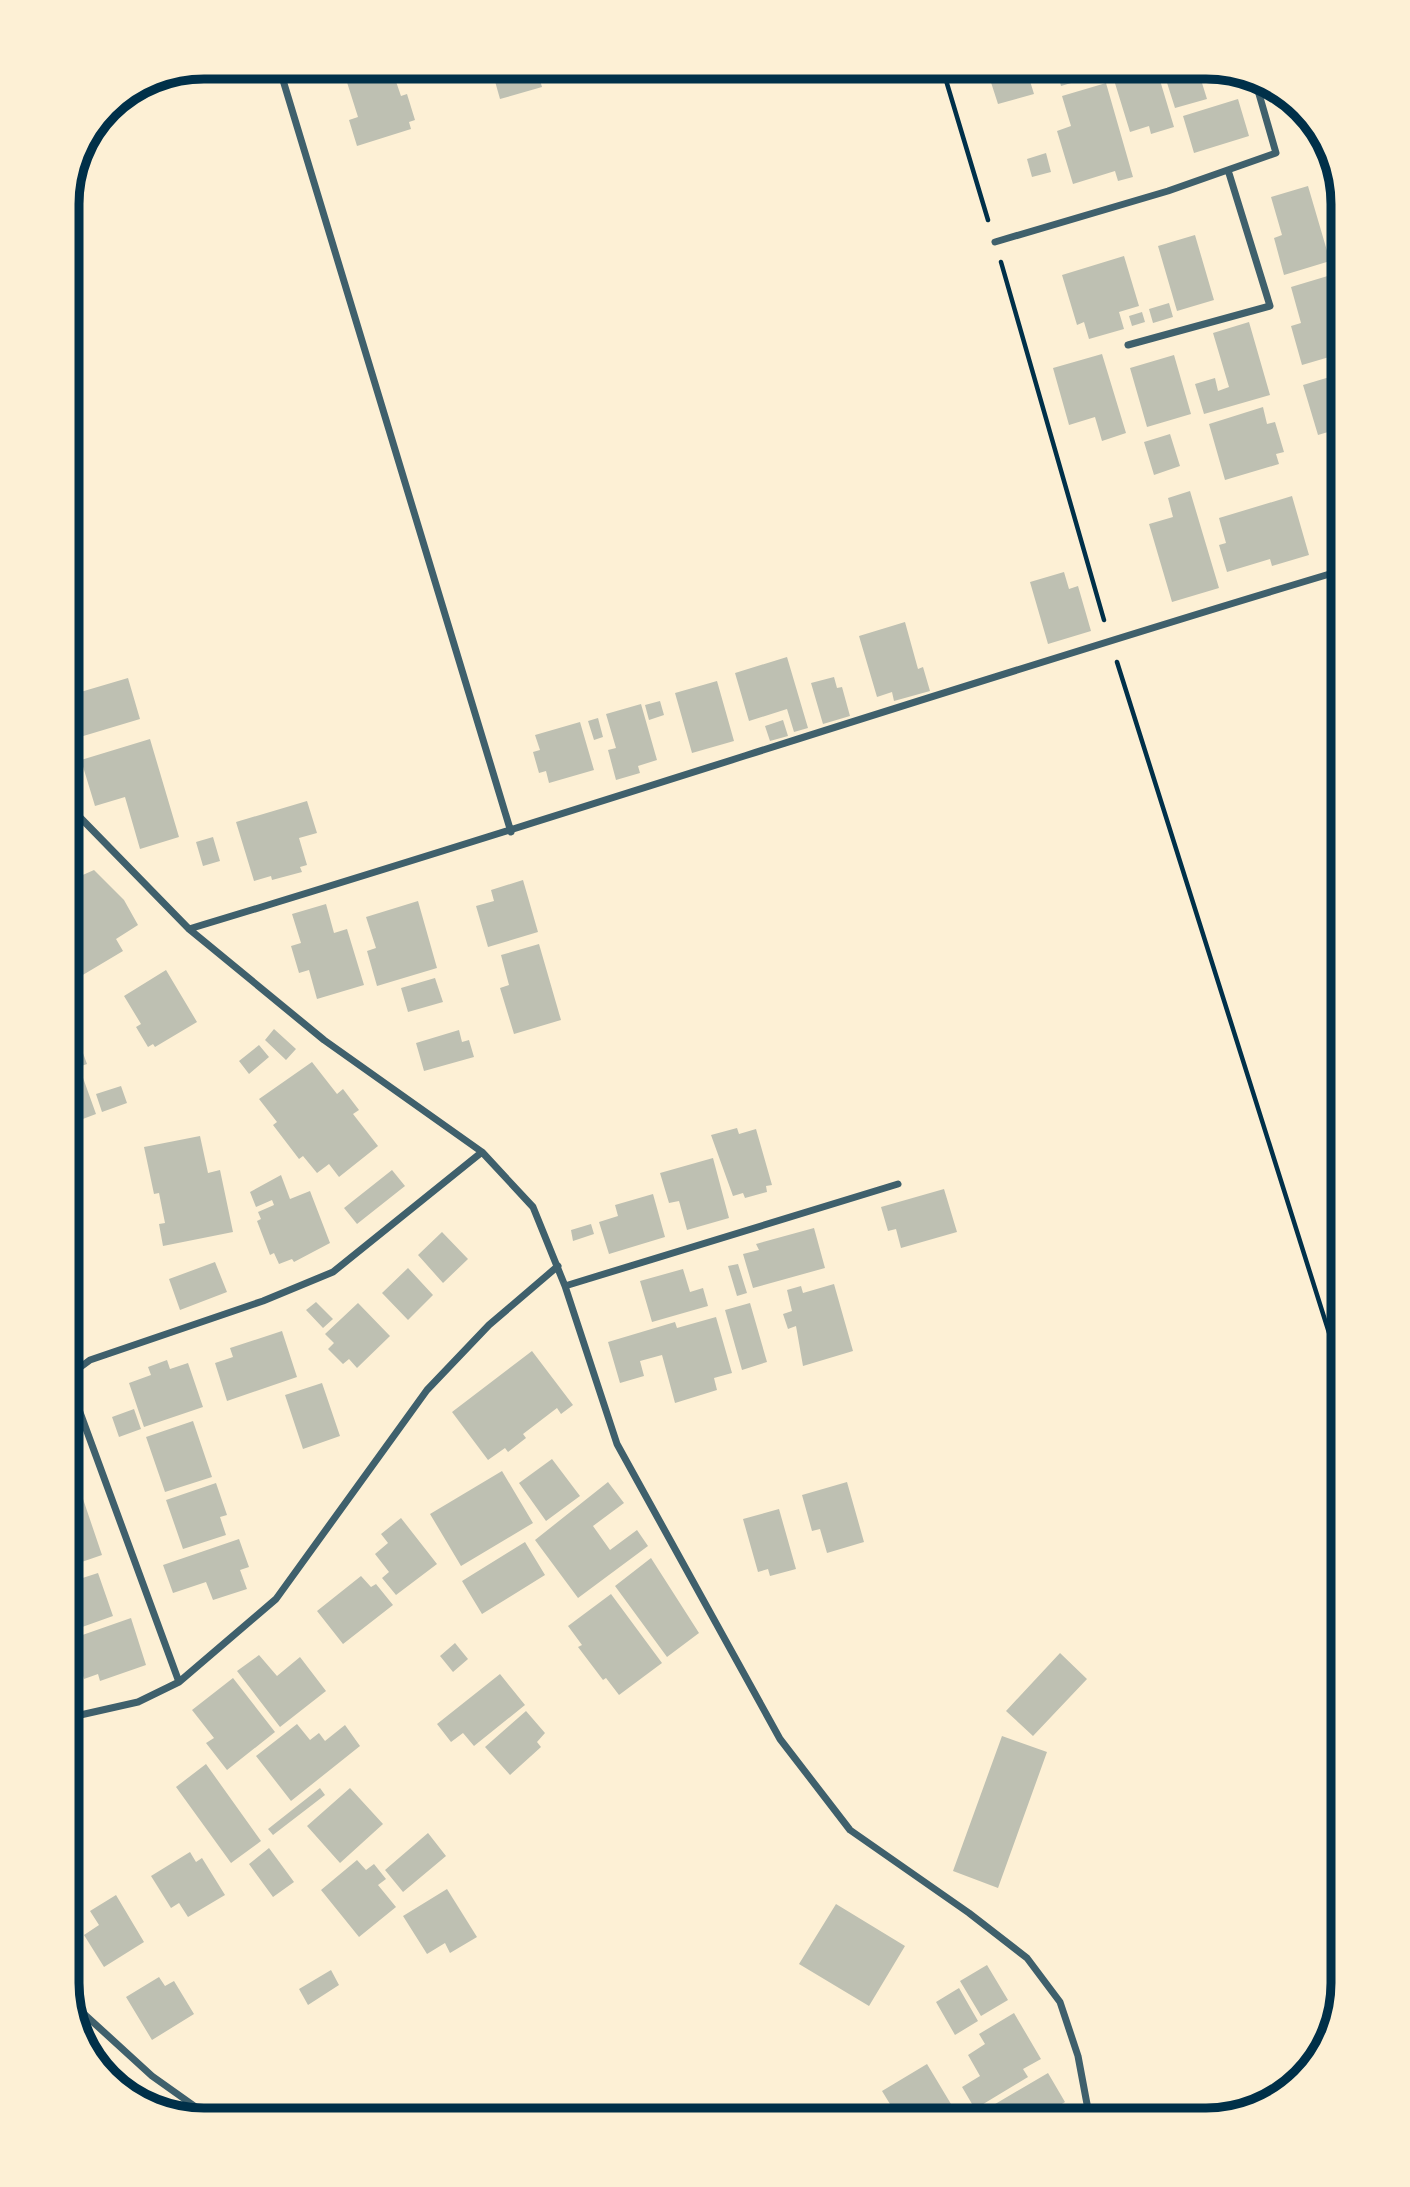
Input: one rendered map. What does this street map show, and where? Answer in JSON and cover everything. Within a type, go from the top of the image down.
[{"type":"street","points":[[283,79],[511,832]]},
{"type":"street","points":[[995,242],[1168,191],[1276,153],[1258,91]]},
{"type":"street","points":[[1128,345],[1270,306],[1228,170]]},
{"type":"street","points":[[189,929],[511,832],[1110,639],[1331,574]]},
{"type":"street","points":[[79,816],[189,929],[324,1040],[482,1152],[533,1207],[558,1266],[617,1444],[780,1739],[850,1830],[969,1913],[1027,1958],[1060,2002],[1078,2056],[1088,2108]]},
{"type":"street","points":[[79,1368],[90,1360],[263,1301],[333,1272],[482,1152]]},
{"type":"street","points":[[565,1286],[898,1184]]},
{"type":"street","points":[[79,1715],[138,1702],[179,1682],[276,1599],[427,1390],[489,1325],[558,1266]]},
{"type":"street","points":[[79,1410],[179,1682]]},
{"type":"street","points":[[83,2013],[152,2077],[197,2108]]},
{"type":"path","points":[[946,79],[995,242],[1070,512],[1331,1339]]},
{"type":"building","points":[[346,79],[395,79],[401,96],[407,94],[415,120],[409,122],[411,129],[357,146],[349,120],[358,117]]},
{"type":"building","points":[[494,79],[540,79],[542,87],[500,99]]},
{"type":"building","points":[[990,79],[1029,79],[1034,94],[998,104]]},
{"type":"building","points":[[1059,79],[1085,79],[1061,86]]},
{"type":"building","points":[[1160,79],[1174,127],[1151,134],[1149,126],[1130,132],[1114,80]]},
{"type":"building","points":[[1166,79],[1201,79],[1207,99],[1175,108]]},
{"type":"building","points":[[1106,83],[1133,177],[1118,181],[1115,171],[1073,184],[1057,131],[1071,126],[1062,96]]},
{"type":"building","points":[[1238,99],[1249,136],[1194,153],[1183,116]]},
{"type":"building","points":[[1046,153],[1051,172],[1032,177],[1027,159]]},
{"type":"building","points":[[1308,186],[1330,261],[1284,275],[1274,238],[1282,235],[1271,197]]},
{"type":"building","points":[[1195,235],[1214,300],[1177,311],[1158,246]]},
{"type":"building","points":[[1124,256],[1139,306],[1119,312],[1124,329],[1089,339],[1084,322],[1077,325],[1062,275]]},
{"type":"building","points":[[1331,275],[1331,357],[1302,365],[1291,326],[1301,323],[1291,287]]},
{"type":"building","points":[[1169,303],[1173,317],[1153,323],[1149,309]]},
{"type":"building","points":[[1142,312],[1145,322],[1132,326],[1129,316]]},
{"type":"building","points":[[1249,322],[1270,395],[1204,414],[1195,384],[1215,378],[1218,391],[1229,387],[1213,333]]},
{"type":"building","points":[[1102,354],[1126,433],[1102,441],[1095,417],[1069,425],[1053,368]]},
{"type":"building","points":[[1174,355],[1191,414],[1147,427],[1130,368]]},
{"type":"building","points":[[1331,377],[1331,431],[1318,435],[1303,385]]},
{"type":"building","points":[[1263,407],[1267,424],[1275,422],[1284,452],[1276,454],[1279,464],[1225,480],[1209,424]]},
{"type":"building","points":[[1170,434],[1180,466],[1154,475],[1144,442]]},
{"type":"building","points":[[1190,491],[1219,588],[1172,602],[1149,524],[1173,517],[1168,498]]},
{"type":"building","points":[[1292,496],[1309,555],[1272,566],[1270,559],[1227,572],[1219,545],[1226,543],[1219,518]]},
{"type":"building","points":[[1064,572],[1069,589],[1078,586],[1091,631],[1048,644],[1030,582]]},
{"type":"building","points":[[905,622],[918,669],[923,667],[930,691],[894,701],[892,692],[877,697],[859,636]]},
{"type":"building","points":[[787,657],[808,728],[794,732],[787,709],[749,721],[735,673]]},
{"type":"building","points":[[834,677],[837,688],[842,687],[850,716],[823,724],[811,683]]},
{"type":"building","points":[[128,678],[140,719],[79,737],[79,692]]},
{"type":"building","points":[[717,681],[734,741],[692,753],[675,693]]},
{"type":"building","points":[[660,701],[664,715],[649,720],[645,705]]},
{"type":"building","points":[[641,704],[657,760],[638,766],[640,773],[616,780],[608,750],[616,748],[606,714]]},
{"type":"building","points":[[598,718],[603,737],[594,740],[588,721]]},
{"type":"building","points":[[783,720],[788,736],[770,741],[765,726]]},
{"type":"building","points":[[580,722],[594,770],[549,783],[546,771],[539,773],[533,752],[540,750],[535,735]]},
{"type":"building","points":[[150,739],[179,837],[140,849],[125,797],[95,806],[81,760]]},
{"type":"building","points":[[307,801],[317,833],[299,838],[307,865],[300,867],[302,872],[272,880],[271,876],[254,881],[236,822]]},
{"type":"building","points":[[213,837],[220,861],[203,866],[196,842]]},
{"type":"building","points":[[94,870],[124,900],[138,925],[116,939],[123,951],[79,977],[79,877]]},
{"type":"building","points":[[523,880],[538,932],[488,947],[476,906],[494,901],[491,890]]},
{"type":"building","points":[[418,901],[437,968],[377,986],[367,951],[376,948],[366,917]]},
{"type":"building","points":[[326,904],[334,933],[347,929],[364,985],[317,999],[309,970],[299,973],[291,946],[301,943],[292,914]]},
{"type":"building","points":[[539,944],[561,1020],[514,1034],[500,988],[509,985],[501,955]]},
{"type":"building","points":[[166,970],[197,1022],[155,1047],[153,1044],[148,1047],[136,1027],[141,1024],[124,996]]},
{"type":"building","points":[[435,978],[443,1002],[408,1012],[401,988]]},
{"type":"building","points":[[274,1029],[296,1049],[286,1060],[265,1040]]},
{"type":"building","points":[[459,1030],[462,1042],[469,1040],[474,1057],[424,1071],[416,1043]]},
{"type":"building","points":[[79,1042],[87,1064],[79,1067]]},
{"type":"building","points":[[259,1045],[269,1057],[249,1074],[239,1061]]},
{"type":"building","points":[[312,1062],[337,1094],[343,1089],[359,1110],[353,1114],[378,1146],[339,1177],[329,1164],[317,1173],[303,1156],[299,1159],[273,1125],[277,1122],[259,1099]]},
{"type":"building","points":[[82,1075],[96,1114],[79,1120],[79,1076]]},
{"type":"building","points":[[121,1086],[127,1103],[102,1112],[96,1094]]},
{"type":"building","points":[[737,1128],[739,1134],[756,1129],[772,1185],[766,1186],[767,1192],[745,1198],[743,1193],[733,1196],[711,1135]]},
{"type":"building","points":[[200,1136],[208,1173],[220,1170],[233,1232],[163,1246],[159,1224],[165,1223],[159,1193],[154,1194],[144,1147]]},
{"type":"building","points":[[713,1158],[729,1218],[687,1230],[679,1201],[669,1203],[660,1173]]},
{"type":"building","points":[[392,1170],[405,1186],[357,1224],[344,1208]]},
{"type":"building","points":[[281,1175],[290,1199],[310,1191],[330,1243],[294,1262],[292,1259],[279,1264],[274,1253],[270,1255],[257,1221],[261,1219],[258,1212],[274,1205],[272,1200],[256,1207],[250,1192]]},
{"type":"building","points":[[944,1189],[957,1232],[901,1248],[896,1229],[888,1231],[881,1207]]},
{"type":"building","points":[[653,1194],[665,1237],[609,1254],[599,1222],[618,1216],[615,1205]]},
{"type":"building","points":[[591,1224],[594,1234],[573,1241],[571,1230]]},
{"type":"building","points":[[814,1228],[825,1268],[753,1288],[743,1254],[759,1250],[756,1244]]},
{"type":"building","points":[[442,1232],[468,1259],[443,1283],[418,1255]]},
{"type":"building","points":[[215,1262],[227,1292],[180,1310],[169,1279]]},
{"type":"building","points":[[738,1264],[747,1293],[737,1296],[728,1266]]},
{"type":"building","points":[[408,1268],[433,1295],[408,1320],[382,1293]]},
{"type":"building","points":[[683,1269],[690,1292],[703,1288],[708,1306],[652,1322],[640,1281]]},
{"type":"building","points":[[834,1284],[853,1351],[803,1366],[796,1326],[788,1329],[783,1314],[792,1311],[787,1290],[801,1286],[803,1293]]},
{"type":"building","points":[[316,1302],[333,1319],[323,1328],[306,1310]]},
{"type":"building","points":[[358,1303],[390,1336],[357,1368],[349,1359],[343,1364],[328,1349],[334,1343],[325,1334]]},
{"type":"building","points":[[750,1303],[767,1362],[742,1370],[725,1310]]},
{"type":"building","points":[[716,1317],[732,1373],[714,1378],[717,1390],[675,1403],[662,1355],[640,1361],[644,1376],[620,1383],[608,1342],[675,1322],[677,1328]]},
{"type":"building","points":[[282,1331],[297,1377],[227,1401],[215,1363],[233,1357],[230,1348]]},
{"type":"building","points":[[532,1351],[573,1405],[561,1414],[557,1408],[523,1434],[526,1438],[508,1452],[505,1448],[488,1460],[452,1412]]},
{"type":"building","points":[[167,1360],[170,1369],[188,1363],[203,1407],[144,1427],[129,1383],[151,1375],[148,1367]]},
{"type":"building","points":[[322,1383],[340,1436],[303,1449],[285,1395]]},
{"type":"building","points":[[134,1409],[141,1429],[119,1437],[112,1417]]},
{"type":"building","points":[[193,1421],[212,1477],[165,1492],[146,1437]]},
{"type":"building","points":[[552,1459],[580,1496],[546,1521],[519,1483]]},
{"type":"building","points":[[502,1471],[533,1523],[461,1566],[430,1514]]},
{"type":"building","points":[[608,1482],[624,1503],[593,1526],[610,1550],[637,1530],[648,1546],[578,1598],[535,1540]]},
{"type":"building","points":[[847,1482],[864,1542],[827,1553],[820,1529],[812,1531],[802,1495]]},
{"type":"building","points":[[216,1483],[227,1515],[220,1517],[226,1535],[183,1549],[166,1500]]},
{"type":"building","points":[[81,1493],[102,1555],[79,1563]]},
{"type":"building","points":[[779,1509],[796,1569],[770,1576],[768,1569],[758,1572],[743,1519]]},
{"type":"building","points":[[401,1518],[437,1564],[396,1595],[382,1578],[389,1572],[375,1554],[388,1543],[381,1534]]},
{"type":"building","points":[[239,1539],[249,1567],[240,1570],[247,1589],[213,1600],[206,1582],[173,1593],[163,1565]]},
{"type":"building","points":[[525,1542],[545,1575],[482,1614],[462,1581]]},
{"type":"building","points":[[651,1558],[699,1633],[667,1657],[615,1586]]},
{"type":"building","points":[[98,1573],[113,1616],[79,1628],[79,1579]]},
{"type":"building","points":[[361,1576],[371,1587],[376,1584],[393,1605],[343,1644],[317,1611]]},
{"type":"building","points":[[611,1594],[662,1663],[619,1695],[606,1678],[603,1680],[578,1647],[582,1645],[568,1626]]},
{"type":"building","points":[[131,1618],[146,1665],[100,1681],[98,1674],[84,1679],[79,1664],[79,1636]]},
{"type":"building","points":[[455,1643],[468,1659],[453,1672],[440,1656]]},
{"type":"building","points":[[1060,1653],[1087,1679],[1033,1736],[1006,1711]]},
{"type":"building","points":[[259,1655],[277,1676],[300,1657],[326,1691],[280,1727],[237,1671]]},
{"type":"building","points":[[500,1674],[525,1705],[474,1746],[463,1733],[451,1742],[437,1724]]},
{"type":"building","points":[[233,1678],[275,1732],[227,1770],[206,1743],[214,1738],[192,1710]]},
{"type":"building","points":[[526,1711],[545,1733],[537,1742],[541,1747],[510,1775],[485,1747]]},
{"type":"building","points":[[297,1724],[310,1740],[319,1733],[325,1741],[345,1725],[360,1746],[291,1801],[256,1756]]},
{"type":"building","points":[[1002,1736],[1047,1752],[998,1888],[953,1871]]},
{"type":"building","points":[[206,1764],[261,1841],[231,1863],[176,1787]]},
{"type":"building","points":[[320,1788],[325,1795],[273,1835],[268,1829]]},
{"type":"building","points":[[350,1788],[383,1824],[340,1863],[307,1826]]},
{"type":"building","points":[[428,1833],[446,1856],[403,1892],[385,1870]]},
{"type":"building","points":[[269,1848],[294,1882],[273,1897],[249,1864]]},
{"type":"building","points":[[190,1852],[196,1862],[202,1858],[225,1895],[188,1917],[179,1903],[171,1908],[151,1876]]},
{"type":"building","points":[[357,1860],[366,1870],[374,1864],[386,1879],[378,1885],[396,1907],[359,1937],[321,1890]]},
{"type":"building","points":[[447,1889],[477,1937],[450,1953],[445,1943],[427,1954],[403,1916]]},
{"type":"building","points":[[116,1895],[144,1942],[104,1967],[84,1935],[99,1925],[90,1911]]},
{"type":"building","points":[[836,1904],[905,1946],[869,2006],[799,1964]]},
{"type":"building","points":[[987,1965],[1008,2000],[981,2016],[960,1981]]},
{"type":"building","points":[[331,1970],[339,1985],[308,2005],[299,1989]]},
{"type":"building","points":[[159,1977],[165,1986],[174,1981],[194,2014],[152,2040],[126,1997]]},
{"type":"building","points":[[959,1988],[978,2021],[955,2035],[936,2002]]},
{"type":"building","points":[[1014,2013],[1041,2059],[1023,2069],[1028,2077],[974,2108],[962,2087],[980,2076],[968,2055],[985,2044],[979,2034]]},
{"type":"building","points":[[927,2064],[953,2108],[892,2108],[882,2091]]},
{"type":"building","points":[[1048,2073],[1065,2102],[1055,2108],[988,2108]]}]
